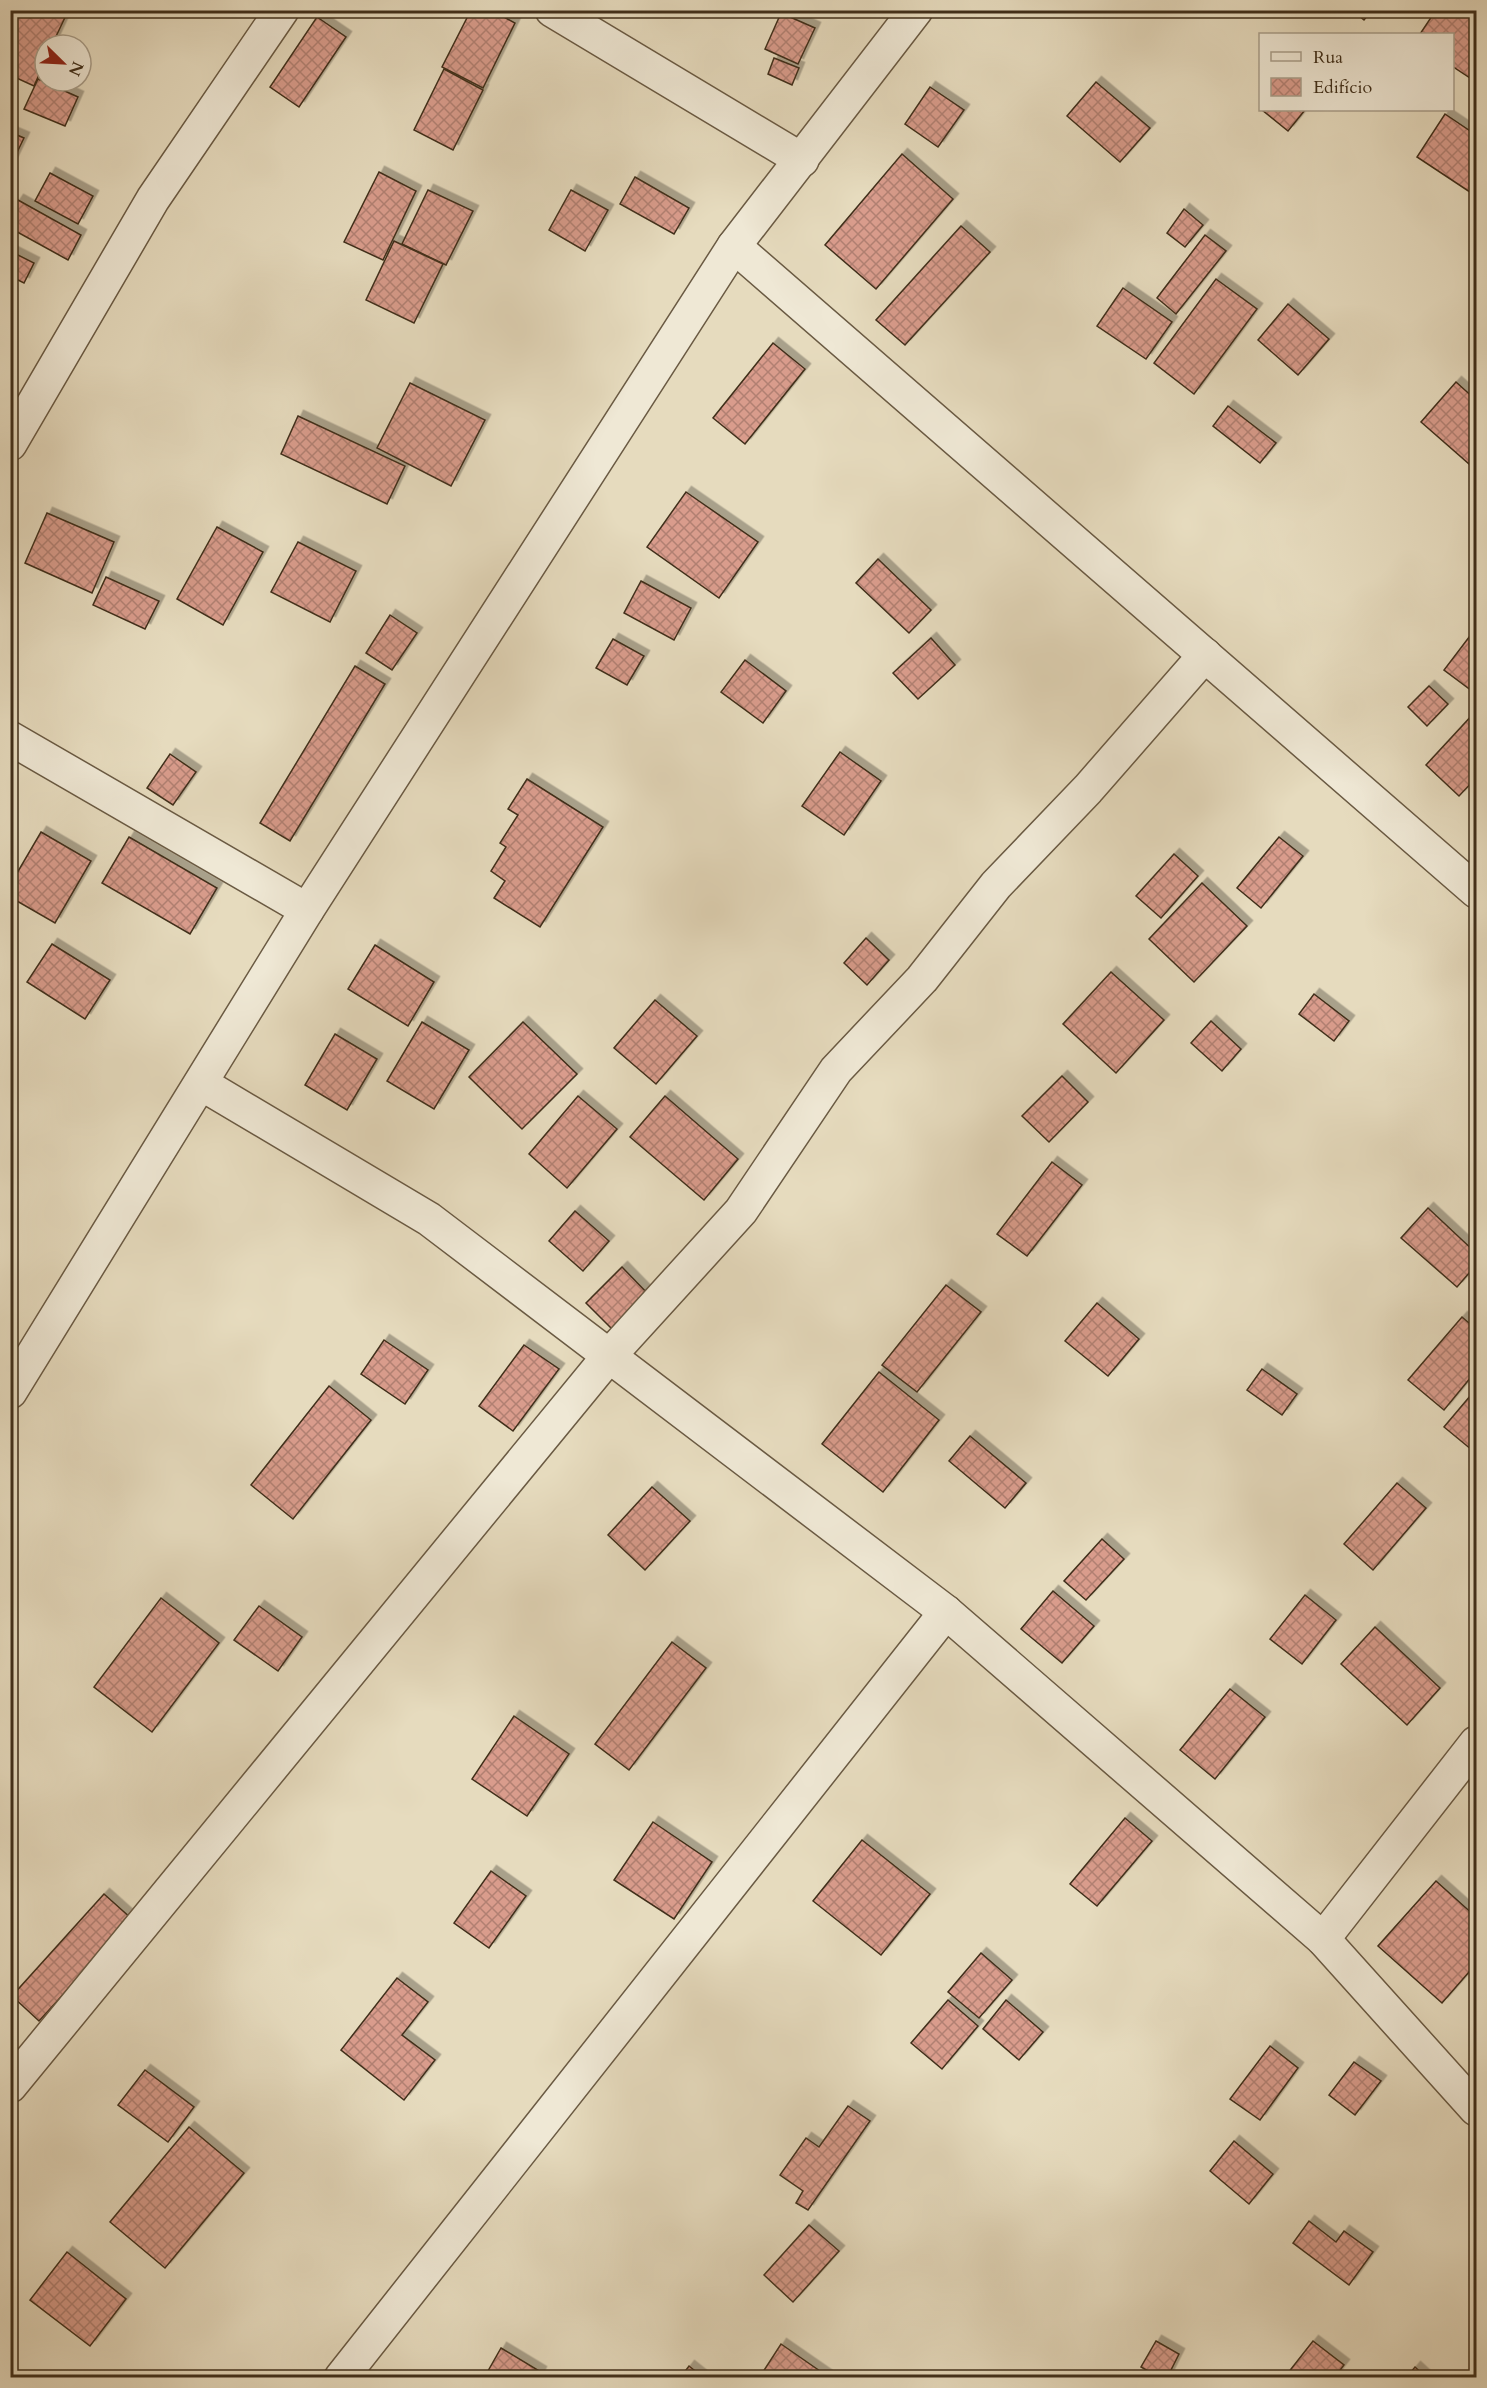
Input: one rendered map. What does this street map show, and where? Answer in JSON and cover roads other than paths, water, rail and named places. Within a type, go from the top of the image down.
[{"type":"street","points":[[10,444],[153,199],[282,10]]},
{"type":"street","points":[[552,10],[802,160]]},
{"type":"street","points":[[10,1392],[202,1084],[307,910],[734,246],[916,10]]},
{"type":"street","points":[[734,246],[1476,891]]},
{"type":"street","points":[[10,2086],[609,1356],[741,1210],[836,1070],[922,979],[996,885],[1088,789],[1205,655]]},
{"type":"street","points":[[10,738],[307,910]]},
{"type":"street","points":[[202,1084],[429,1219],[946,1612],[1323,1939],[1476,2109]]},
{"type":"street","points":[[341,2378],[946,1612]]},
{"type":"street","points":[[1323,1939],[1476,1743]]}]
